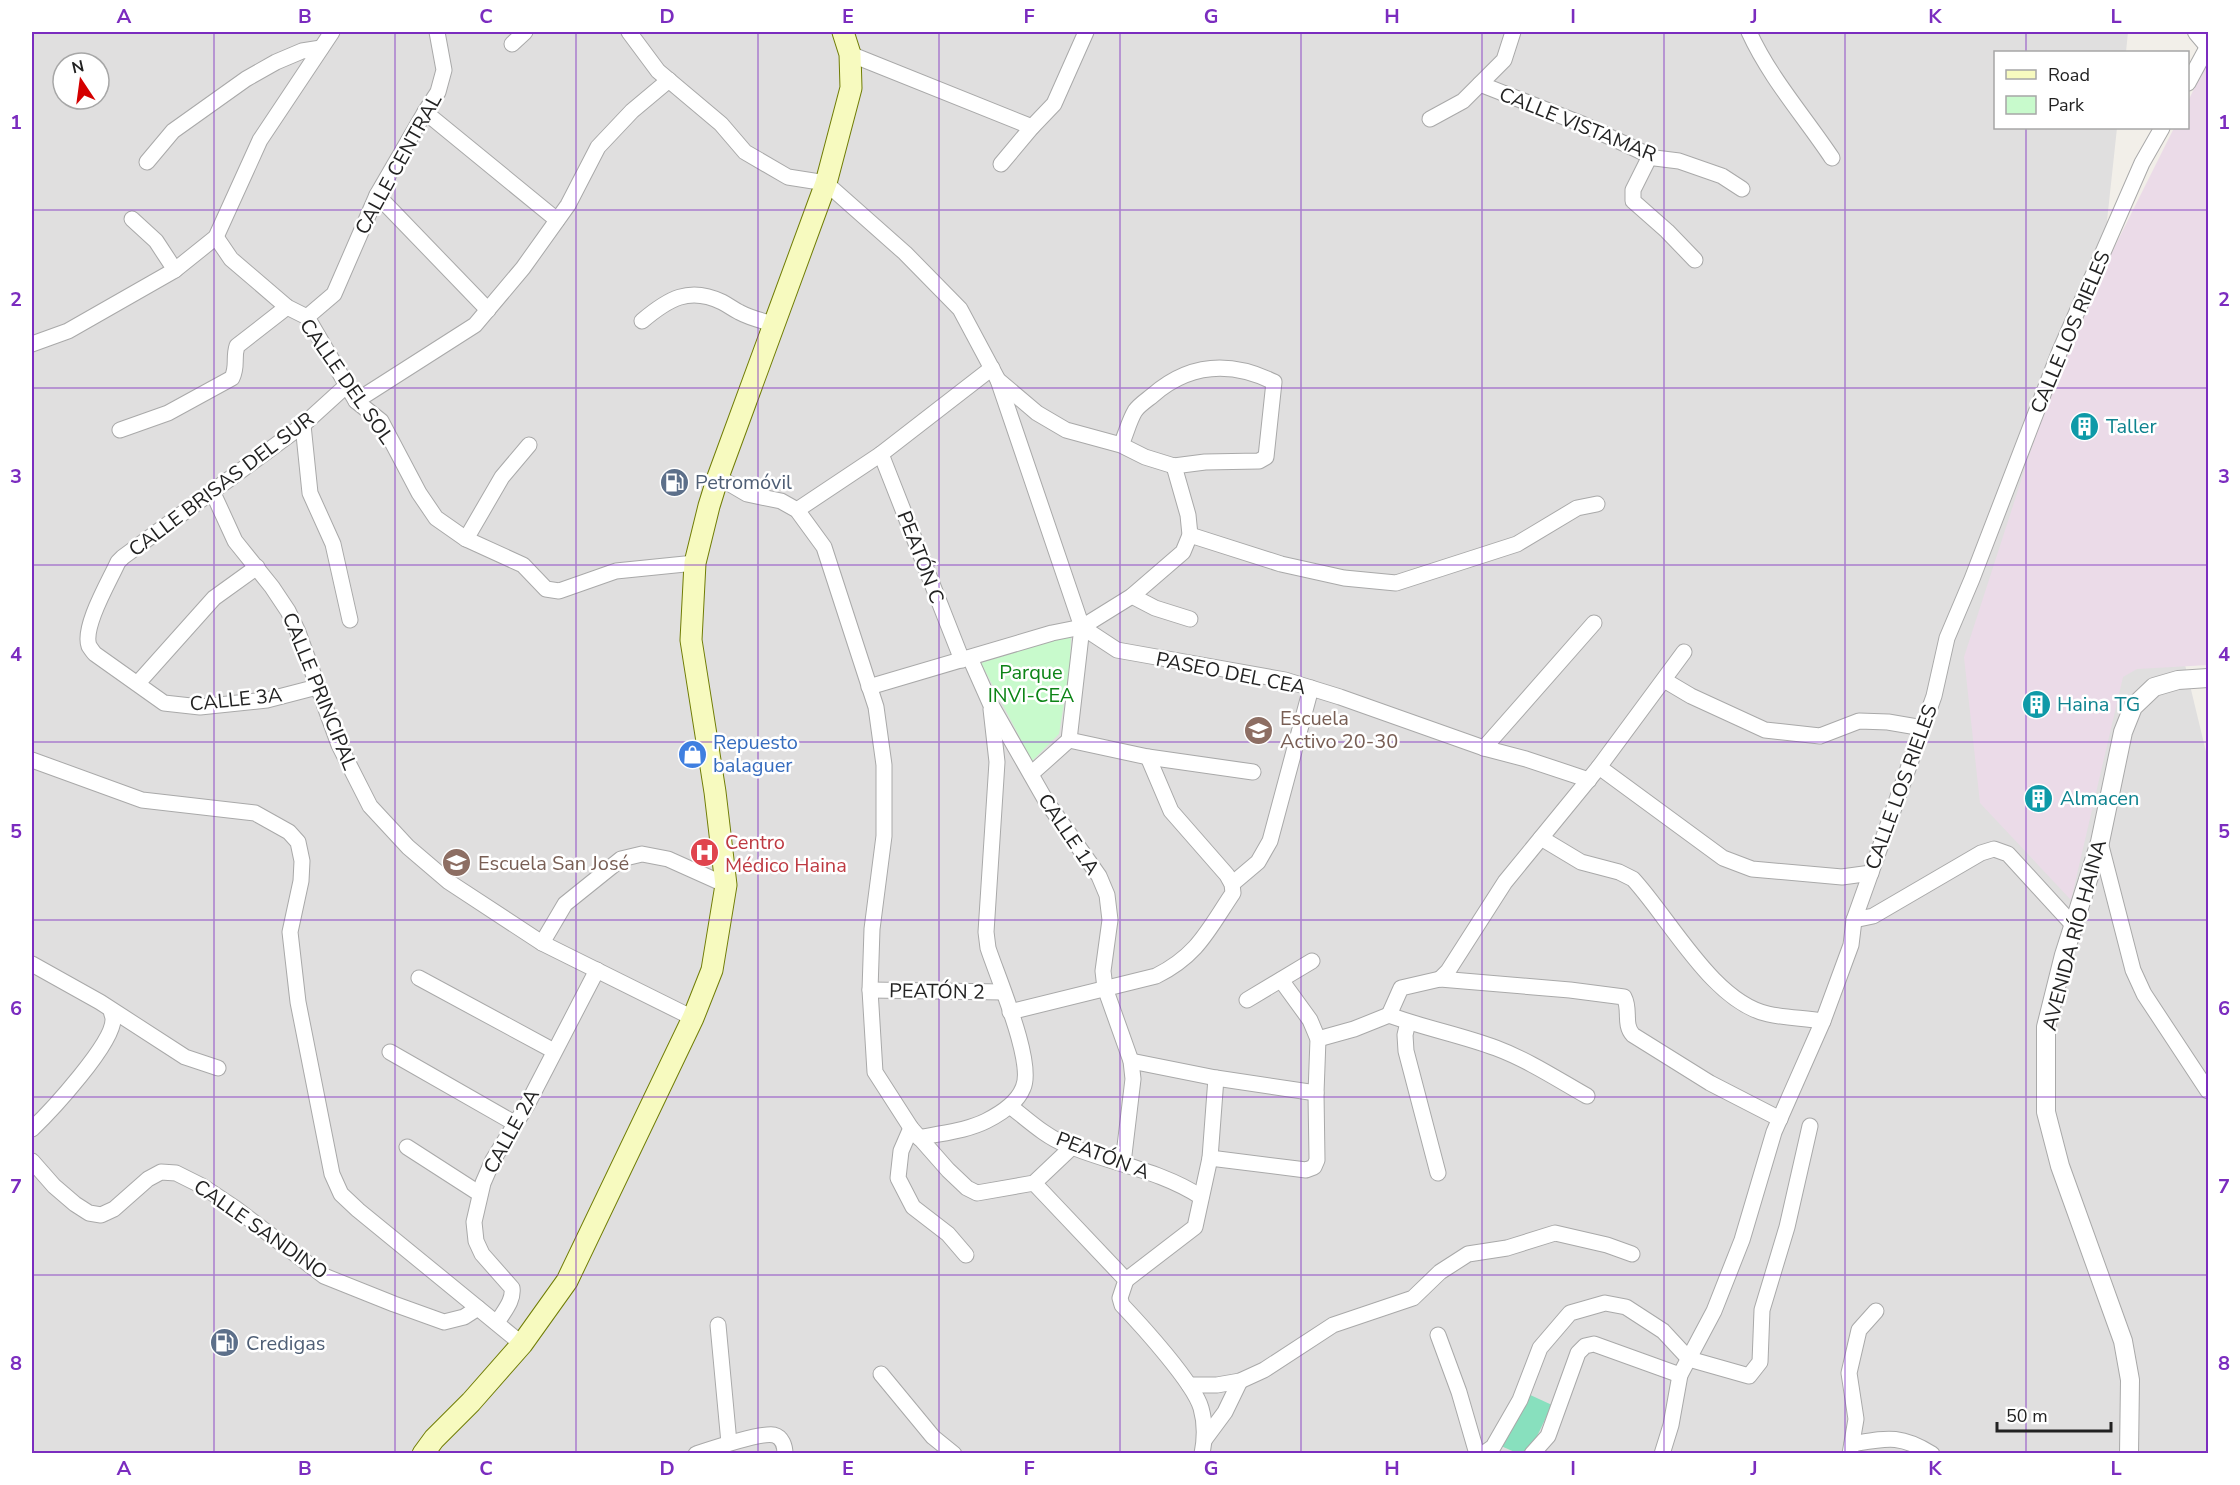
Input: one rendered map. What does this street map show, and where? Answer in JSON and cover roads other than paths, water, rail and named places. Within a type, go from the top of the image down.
[{"type":"main road","points":[[423,1454],[434,1439],[471,1402],[522,1344],[567,1281],[693,1018],[712,970],[726,885],[715,792],[691,640],[695,563],[718,477],[826,183],[851,88],[850,54],[843,32]]},
{"type":"street","points":[[32,344],[68,331],[175,270],[216,237],[260,140],[332,32]]},
{"type":"street","name":"CALLE CENTRAL","points":[[307,317],[334,294],[377,195],[438,92],[444,70],[437,32]]},
{"type":"street","points":[[512,44],[525,32]]},
{"type":"street","points":[[629,32],[658,71],[721,124],[745,152],[788,177],[826,183],[905,253],[960,309],[995,374],[1082,627],[1069,740],[1030,774]]},
{"type":"street","points":[[1001,164],[1054,104],[1086,32]]},
{"type":"street","points":[[1430,118],[1463,101],[1504,60],[1513,32]]},
{"type":"street","points":[[1749,32],[1788,98],[1832,158]]},
{"type":"street","points":[[2189,79],[2208,45],[2197,32]]},
{"type":"street","points":[[147,162],[173,131],[246,79],[302,51],[321,48]]},
{"type":"street","points":[[850,54],[1032,127]]},
{"type":"street","points":[[356,400],[475,325],[523,268],[568,205],[598,147],[632,111],[669,80]]},
{"type":"street","name":"CALLE VISTAMAR","points":[[1480,84],[1582,124],[1655,158],[1679,161],[1722,176],[1742,189]]},
{"type":"street","points":[[425,112],[557,220]]},
{"type":"street","name":"CALLE LOS RIELES","points":[[1662,1454],[1671,1425],[1680,1376],[1714,1311],[1742,1240],[1774,1132],[1823,1021],[1851,945],[1854,920],[1934,696],[1947,638],[2059,353],[2142,163],[2161,129]]},
{"type":"street","points":[[1650,156],[1633,190],[1633,201],[1695,260]]},
{"type":"street","points":[[377,195],[488,310]]},
{"type":"street","points":[[132,219],[156,241],[175,270]]},
{"type":"street","name":"CALLE DEL SOL","points":[[216,237],[231,258],[287,307],[307,317],[356,400],[381,421],[419,493],[436,518],[466,539],[523,565],[546,589],[559,591],[616,571],[695,563]]},
{"type":"street","points":[[642,321],[662,304],[692,295],[707,296],[737,312],[774,324]]},
{"type":"street","points":[[120,430],[168,413],[232,378],[236,369],[234,355],[237,346],[287,307]]},
{"type":"street","points":[[995,374],[1036,413],[1066,430],[1121,445],[1145,458],[1174,466],[1204,462],[1259,461],[1266,457],[1274,382],[1256,373],[1214,367],[1190,372],[1162,387],[1136,409],[1121,445]]},
{"type":"street","points":[[797,510],[995,374]]},
{"type":"street","name":"CALLE BRISAS DEL SUR","points":[[91,623],[118,562],[303,425],[347,386]]},
{"type":"street","points":[[303,425],[310,492],[333,544],[350,620]]},
{"type":"street","points":[[466,539],[502,477],[529,445]]},
{"type":"street","name":"PEATÓN C","points":[[881,454],[966,659]]},
{"type":"street","points":[[869,687],[1052,633],[1082,627],[1132,596],[1183,552],[1190,535],[1188,515],[1174,466]]},
{"type":"street","points":[[718,477],[747,494],[781,501],[797,510],[824,547],[876,707],[884,765],[884,836],[872,929],[870,990],[875,1072],[915,1133],[967,1188],[977,1193],[1034,1183],[1072,1147]]},
{"type":"street","name":"CALLE PRINCIPAL","points":[[213,493],[235,541],[257,567],[288,611],[298,632],[339,745],[370,806],[408,847],[449,882],[542,942],[693,1018]]},
{"type":"street","points":[[1190,535],[1281,564],[1344,578],[1396,583],[1517,544],[1576,508],[1597,504]]},
{"type":"street","points":[[138,683],[214,598],[257,567]]},
{"type":"street","points":[[1132,596],[1155,608],[1190,619]]},
{"type":"street","name":"CALLE 3A","points":[[91,623],[89,646],[95,654],[164,703],[200,707],[267,700],[317,687]]},
{"type":"street","points":[[1484,748],[1594,623]]},
{"type":"street","name":"PASEO DEL CEA","points":[[1082,627],[1117,650],[1285,680],[1484,748],[1589,780]]},
{"type":"street","points":[[1440,979],[1448,971],[1505,882],[1589,780],[1684,652]]},
{"type":"street","name":"CALLE 1A","points":[[966,659],[1046,801],[1099,876],[1107,895],[1110,920],[1103,971],[1105,988],[1131,1061],[1133,1079],[1123,1163]]},
{"type":"street","name":"AVENIDA RÍO HAINA","points":[[2129,1454],[2130,1380],[2123,1341],[2060,1166],[2046,1112],[2046,1027],[2100,842],[2123,732],[2133,707],[2154,687],[2178,680],[2208,678]]},
{"type":"street","points":[[1664,680],[1691,696],[1765,730],[1820,736],[1859,721],[1888,722],[1923,728]]},
{"type":"street","points":[[1232,884],[1258,862],[1270,841],[1311,688]]},
{"type":"street","points":[[966,1255],[948,1234],[913,1207],[898,1178],[901,1151],[915,1133],[957,1130],[986,1121],[1010,1107],[1023,1089],[1027,1073],[1024,1054],[988,948],[986,932],[997,762],[990,703]]},
{"type":"street","points":[[1069,740],[1149,757],[1253,772]]},
{"type":"street","points":[[1010,1012],[1156,976],[1175,966],[1196,948],[1233,892],[1227,875],[1171,811],[1149,757]]},
{"type":"street","points":[[32,760],[142,800],[255,813],[289,832],[298,842],[302,861],[301,881],[290,932],[298,1002],[332,1174],[341,1194],[358,1210],[522,1344]]},
{"type":"street","points":[[1599,767],[1724,858],[1739,865],[1752,869],[1842,877],[1871,873]]},
{"type":"street","points":[[1541,838],[1581,862],[1619,872],[1633,879],[1701,967],[1731,995],[1751,1008],[1767,1014],[1823,1021]]},
{"type":"street","points":[[2100,842],[2133,970],[2144,994],[2208,1091]]},
{"type":"street","points":[[1854,920],[1873,916],[1981,853],[1994,849],[2008,854],[2074,926]]},
{"type":"street","points":[[542,942],[565,904],[621,859],[642,854],[668,859],[726,885]]},
{"type":"street","points":[[1247,1000],[1311,961]]},
{"type":"street","points":[[32,964],[185,1057],[218,1068]]},
{"type":"street","name":"CALLE 2A","points":[[497,1323],[513,1292],[482,1254],[476,1241],[474,1222],[480,1194],[493,1160],[516,1124],[597,970]]},
{"type":"street","points":[[419,978],[554,1051]]},
{"type":"street","points":[[1389,1015],[1401,987],[1440,979],[1624,997],[1628,1004],[1628,1030],[1633,1035],[1710,1083],[1780,1119]]},
{"type":"street","points":[[1210,1158],[1306,1170],[1314,1167],[1317,1160],[1318,1039],[1311,1020],[1281,980]]},
{"type":"street","name":"PEATÓN 2","points":[[870,990],[1003,993]]},
{"type":"street","points":[[32,1128],[78,1081],[110,1030],[113,1020],[111,1010]]},
{"type":"street","points":[[1318,1039],[1354,1029],[1389,1015],[1495,1048],[1536,1066],[1587,1096]]},
{"type":"street","points":[[1408,1022],[1405,1035],[1406,1051],[1438,1173]]},
{"type":"street","points":[[390,1052],[516,1124]]},
{"type":"street","points":[[1131,1061],[1216,1078],[1316,1093]]},
{"type":"street","points":[[1203,1446],[1200,1407],[1189,1384],[1122,1305],[1120,1298],[1126,1280],[1195,1227],[1210,1158],[1216,1078]]},
{"type":"street","name":"PEATÓN A","points":[[1010,1107],[1039,1128],[1072,1147],[1185,1186],[1201,1197]]},
{"type":"street","points":[[1483,1454],[1493,1447],[1520,1400],[1540,1348],[1570,1313],[1605,1303],[1626,1307],[1663,1331],[1689,1359],[1749,1376],[1760,1362],[1762,1310],[1787,1227],[1810,1126]]},
{"type":"street","points":[[407,1147],[480,1194]]},
{"type":"street","name":"CALLE SANDINO","points":[[32,1161],[54,1186],[75,1204],[89,1213],[101,1215],[114,1209],[148,1179],[161,1172],[176,1173],[202,1186],[235,1208],[324,1275],[444,1322],[464,1317],[478,1308]]},
{"type":"street","points":[[1034,1183],[1126,1280]]},
{"type":"street","points":[[1189,1384],[1217,1385],[1240,1381],[1264,1370],[1333,1325],[1413,1298],[1440,1272],[1468,1254],[1507,1248],[1555,1233],[1607,1245],[1632,1254]]},
{"type":"street","points":[[1876,1311],[1859,1330],[1849,1373],[1856,1419],[1851,1449],[1892,1438],[1914,1443],[1932,1454]]},
{"type":"street","points":[[718,1325],[729,1443]]},
{"type":"street","points":[[1438,1335],[1459,1392],[1477,1454]]},
{"type":"street","points":[[1532,1454],[1548,1436],[1578,1353],[1585,1346],[1594,1344],[1680,1376]]},
{"type":"street","points":[[880,1374],[933,1437],[954,1454]]},
{"type":"street","points":[[1203,1446],[1225,1412],[1240,1381]]},
{"type":"street","points":[[696,1454],[729,1443],[772,1434],[780,1438],[785,1454]]},
{"type":"place","name":"Taller","points":[[2085,426]]},
{"type":"place","name":"Petromóvil","points":[[674,482]]},
{"type":"place","name":"Haina TG","points":[[2036,704]]},
{"type":"place","name":"Escuela Activo 20-30","points":[[1259,730]]},
{"type":"place","name":"Repuesto balaguer","points":[[692,754]]},
{"type":"place","name":"Almacen","points":[[2039,798]]},
{"type":"place","name":"Centro Médico Haina","points":[[704,853]]},
{"type":"place","name":"Escuela San José","points":[[457,863]]},
{"type":"place","name":"Credigas","points":[[225,1343]]},
{"type":"park label","name":"Parque INVI-CEA","points":[[1031,684]]}]
